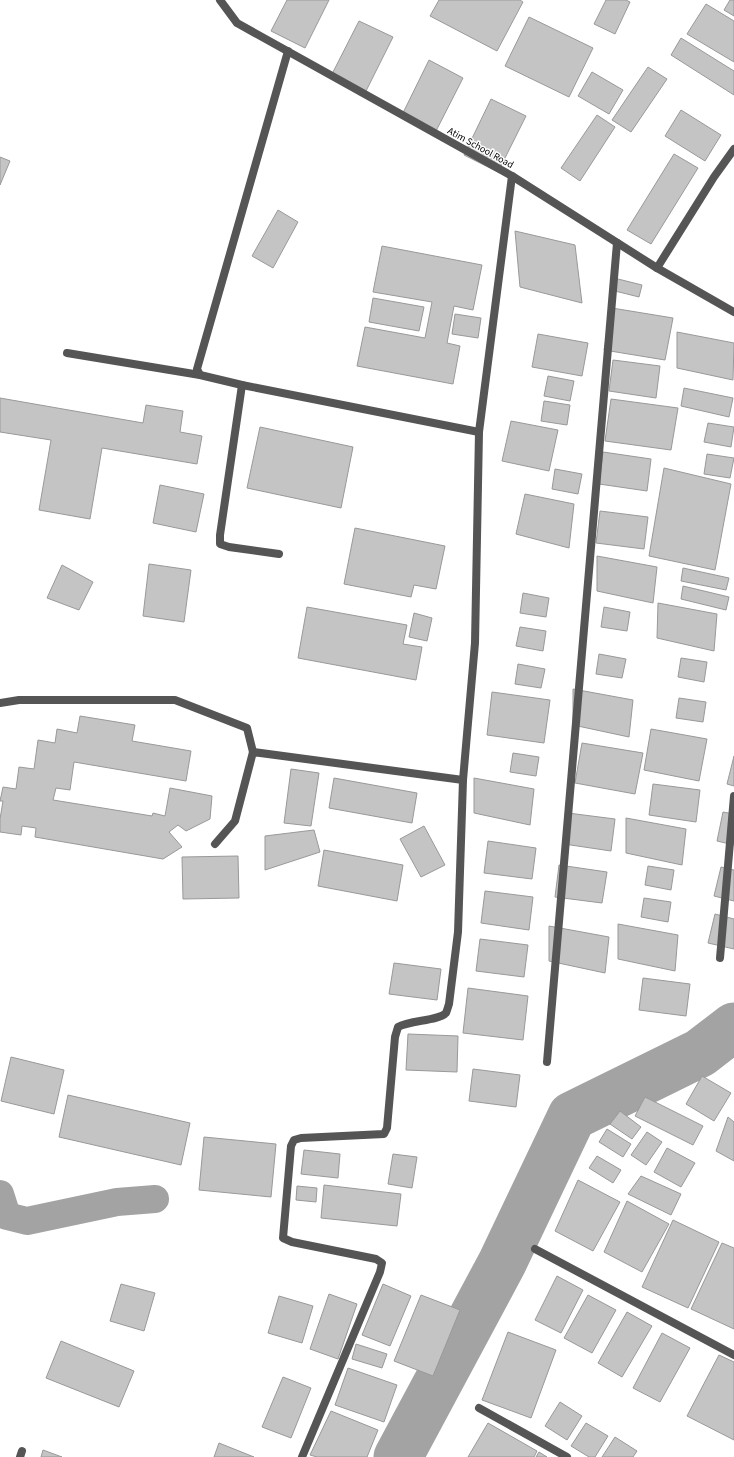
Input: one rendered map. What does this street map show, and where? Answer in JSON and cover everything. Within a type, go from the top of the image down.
[{"type":"street","name":"Atim School Road","points":[[220,0],[237,23],[512,176],[616,243],[734,312]]},
{"type":"street","points":[[200,375],[197,369],[288,51]]},
{"type":"street","points":[[657,268],[714,177],[734,149]]},
{"type":"street","points":[[302,1457],[380,1272],[382,1263],[376,1259],[292,1242],[283,1238],[291,1146],[294,1140],[301,1138],[384,1134],[387,1128],[395,1037],[398,1027],[404,1023],[440,1017],[446,1012],[449,1004],[458,932],[464,780],[474,643],[479,432],[512,176]]},
{"type":"street","points":[[547,1062],[616,243]]},
{"type":"street","points":[[67,353],[200,375],[242,385],[479,432]]},
{"type":"street","points":[[242,385],[220,535],[220,544],[229,547],[279,554]]},
{"type":"street","points":[[0,703],[19,700],[175,700],[247,728],[253,752],[235,821],[215,844]]},
{"type":"street","points":[[253,752],[464,780]]},
{"type":"street","points":[[720,958],[734,796]]},
{"type":"street","points":[[535,1249],[734,1355]]},
{"type":"street","points":[[479,1408],[567,1457]]},
{"type":"building","points":[[287,0],[329,0],[305,48],[271,31]]},
{"type":"building","points":[[439,0],[520,0],[523,2],[497,51],[430,16]]},
{"type":"building","points":[[606,0],[626,0],[630,2],[615,34],[594,24]]},
{"type":"building","points":[[730,0],[734,0],[734,16],[724,10]]},
{"type":"building","points":[[706,4],[734,21],[734,62],[687,34]]},
{"type":"building","points":[[529,17],[593,48],[569,97],[505,66]]},
{"type":"building","points":[[359,21],[393,37],[365,93],[331,76]]},
{"type":"building","points":[[681,38],[734,71],[734,95],[671,55]]},
{"type":"building","points":[[429,60],[463,78],[435,133],[401,117]]},
{"type":"building","points":[[648,67],[667,79],[631,132],[612,120]]},
{"type":"building","points":[[592,72],[623,90],[609,114],[578,96]]},
{"type":"building","points":[[491,99],[526,116],[498,172],[464,155]]},
{"type":"building","points":[[681,110],[721,135],[705,161],[665,136]]},
{"type":"building","points":[[597,115],[615,127],[580,181],[561,168]]},
{"type":"building","points":[[674,154],[698,168],[651,244],[627,230]]},
{"type":"building","points":[[0,157],[10,161],[0,185]]},
{"type":"building","points":[[278,210],[298,222],[273,268],[252,256]]},
{"type":"building","points":[[515,231],[575,245],[582,303],[520,287]]},
{"type":"building","points":[[382,246],[482,265],[473,310],[454,306],[447,343],[460,346],[453,384],[357,366],[365,327],[425,338],[432,302],[373,292]]},
{"type":"building","points":[[614,278],[642,285],[639,297],[611,290]]},
{"type":"building","points":[[373,298],[424,307],[419,331],[369,322]]},
{"type":"building","points":[[612,308],[673,318],[665,360],[604,350]]},
{"type":"building","points":[[455,314],[481,318],[478,338],[452,334]]},
{"type":"building","points":[[677,332],[734,343],[733,380],[677,368]]},
{"type":"building","points":[[538,334],[588,343],[582,376],[532,367]]},
{"type":"building","points":[[613,360],[660,366],[656,398],[609,391]]},
{"type":"building","points":[[548,376],[574,381],[570,401],[544,396]]},
{"type":"building","points":[[684,388],[733,398],[729,417],[681,406]]},
{"type":"building","points":[[0,398],[143,423],[146,405],[183,411],[180,432],[202,436],[197,464],[102,448],[90,519],[39,510],[51,440],[0,432]]},
{"type":"building","points":[[611,399],[678,408],[671,450],[605,441]]},
{"type":"building","points":[[544,401],[570,405],[567,425],[541,421]]},
{"type":"building","points":[[511,421],[558,430],[549,471],[502,461]]},
{"type":"building","points":[[708,423],[734,427],[731,447],[704,442]]},
{"type":"building","points":[[260,427],[353,447],[341,508],[247,488]]},
{"type":"building","points":[[603,452],[651,459],[647,491],[599,484]]},
{"type":"building","points":[[707,454],[734,458],[730,478],[704,474]]},
{"type":"building","points":[[664,468],[731,484],[715,570],[649,556]]},
{"type":"building","points":[[555,469],[582,474],[578,494],[552,489]]},
{"type":"building","points":[[160,485],[204,494],[196,532],[153,523]]},
{"type":"building","points":[[525,494],[574,504],[569,548],[516,534]]},
{"type":"building","points":[[600,511],[648,517],[644,549],[596,543]]},
{"type":"building","points":[[355,528],[445,546],[436,589],[414,585],[411,597],[344,584]]},
{"type":"building","points":[[597,556],[657,567],[653,603],[597,591]]},
{"type":"building","points":[[149,564],[191,570],[184,622],[143,616]]},
{"type":"building","points":[[62,565],[93,582],[79,610],[47,598]]},
{"type":"building","points":[[683,568],[729,578],[726,590],[681,581]]},
{"type":"building","points":[[683,586],[729,597],[726,610],[681,599]]},
{"type":"building","points":[[523,593],[549,598],[546,617],[520,613]]},
{"type":"building","points":[[658,603],[717,614],[714,651],[657,638]]},
{"type":"building","points":[[307,607],[407,625],[403,644],[422,647],[416,680],[298,658]]},
{"type":"building","points":[[604,607],[630,612],[627,631],[601,627]]},
{"type":"building","points":[[414,613],[432,618],[427,641],[409,637]]},
{"type":"building","points":[[520,627],[546,631],[543,651],[516,646]]},
{"type":"building","points":[[599,654],[626,659],[622,678],[596,674]]},
{"type":"building","points":[[681,658],[707,662],[704,682],[678,677]]},
{"type":"building","points":[[518,664],[545,669],[541,688],[515,684]]},
{"type":"building","points":[[573,689],[633,700],[629,737],[573,725]]},
{"type":"building","points":[[492,692],[550,700],[544,743],[487,735]]},
{"type":"building","points":[[679,698],[706,702],[703,722],[676,718]]},
{"type":"building","points":[[80,716],[135,725],[132,741],[191,751],[186,781],[74,762],[70,790],[56,788],[53,800],[152,816],[153,813],[165,816],[170,788],[212,796],[210,819],[186,831],[178,825],[169,832],[182,847],[163,859],[35,837],[36,828],[22,826],[21,835],[0,832],[0,819],[3,801],[0,801],[3,787],[16,789],[19,767],[34,769],[38,740],[55,743],[57,729],[77,733]]},
{"type":"building","points":[[651,729],[707,739],[699,781],[644,770]]},
{"type":"building","points":[[582,743],[643,753],[635,794],[575,783]]},
{"type":"building","points":[[513,753],[539,757],[536,776],[510,772]]},
{"type":"building","points":[[734,756],[734,786],[727,784]]},
{"type":"building","points":[[291,769],[319,773],[311,826],[284,823]]},
{"type":"building","points":[[334,778],[417,793],[412,823],[329,808]]},
{"type":"building","points":[[474,778],[534,789],[530,825],[474,813]]},
{"type":"building","points":[[653,784],[700,790],[696,822],[649,815]]},
{"type":"building","points":[[723,812],[734,814],[734,845],[717,841]]},
{"type":"building","points":[[568,813],[615,819],[611,851],[564,844]]},
{"type":"building","points":[[626,818],[686,829],[682,865],[626,853]]},
{"type":"building","points":[[424,826],[445,865],[421,877],[400,839]]},
{"type":"building","points":[[314,830],[320,852],[265,870],[265,836]]},
{"type":"building","points":[[488,841],[536,848],[532,879],[484,873]]},
{"type":"building","points":[[324,850],[403,865],[397,901],[318,886]]},
{"type":"building","points":[[238,856],[239,898],[183,899],[182,857]]},
{"type":"building","points":[[559,865],[607,872],[602,903],[555,897]]},
{"type":"building","points":[[648,866],[674,870],[671,890],[645,885]]},
{"type":"building","points":[[721,867],[734,870],[734,901],[714,896]]},
{"type":"building","points":[[485,891],[533,897],[529,930],[481,923]]},
{"type":"building","points":[[644,898],[671,902],[668,922],[641,917]]},
{"type":"building","points":[[715,914],[734,919],[734,949],[708,943]]},
{"type":"building","points":[[618,924],[678,935],[675,971],[618,959]]},
{"type":"building","points":[[549,926],[609,937],[605,973],[549,961]]},
{"type":"building","points":[[480,939],[528,945],[524,977],[476,971]]},
{"type":"building","points":[[394,963],[441,969],[437,1000],[389,994]]},
{"type":"building","points":[[643,978],[690,984],[686,1016],[639,1010]]},
{"type":"building","points":[[468,988],[528,996],[523,1040],[463,1033]]},
{"type":"building","points":[[408,1034],[458,1036],[457,1072],[406,1070]]},
{"type":"building","points":[[11,1057],[64,1070],[54,1114],[1,1101]]},
{"type":"building","points":[[473,1069],[520,1075],[516,1107],[469,1101]]},
{"type":"building","points":[[702,1076],[731,1093],[714,1121],[686,1104]]},
{"type":"building","points":[[68,1095],[190,1123],[181,1165],[59,1137]]},
{"type":"building","points":[[645,1097],[703,1126],[693,1145],[635,1116]]},
{"type":"building","points":[[620,1111],[641,1127],[632,1139],[610,1124]]},
{"type":"building","points":[[728,1117],[734,1122],[734,1161],[716,1151]]},
{"type":"building","points":[[607,1129],[631,1144],[623,1157],[599,1142]]},
{"type":"building","points":[[647,1132],[662,1142],[646,1165],[631,1155]]},
{"type":"building","points":[[204,1137],[276,1144],[271,1197],[199,1190]]},
{"type":"building","points":[[667,1148],[695,1163],[681,1187],[654,1172]]},
{"type":"building","points":[[304,1150],[340,1154],[338,1178],[301,1174]]},
{"type":"building","points":[[393,1154],[417,1157],[412,1188],[388,1184]]},
{"type":"building","points":[[597,1156],[621,1170],[613,1183],[589,1168]]},
{"type":"building","points":[[641,1176],[681,1194],[671,1215],[628,1194]]},
{"type":"building","points":[[578,1180],[620,1202],[593,1251],[555,1231]]},
{"type":"building","points":[[324,1185],[401,1194],[397,1226],[321,1218]]},
{"type":"building","points":[[297,1186],[317,1188],[316,1202],[296,1200]]},
{"type":"building","points":[[627,1201],[669,1224],[642,1272],[604,1252]]},
{"type":"building","points":[[673,1220],[719,1242],[688,1308],[642,1287]]},
{"type":"building","points":[[722,1243],[734,1248],[734,1329],[691,1309]]},
{"type":"building","points":[[557,1276],[583,1290],[561,1333],[535,1320]]},
{"type":"building","points":[[121,1284],[155,1293],[144,1331],[110,1321]]},
{"type":"building","points":[[383,1284],[411,1296],[390,1346],[362,1335]]},
{"type":"building","points":[[329,1294],[357,1304],[338,1359],[310,1349]]},
{"type":"building","points":[[421,1295],[460,1310],[433,1376],[394,1361]]},
{"type":"building","points":[[588,1295],[616,1310],[592,1353],[564,1338]]},
{"type":"building","points":[[279,1296],[313,1306],[302,1343],[268,1333]]},
{"type":"building","points":[[627,1312],[652,1326],[622,1377],[598,1363]]},
{"type":"building","points":[[508,1332],[556,1350],[531,1418],[482,1400]]},
{"type":"building","points":[[662,1333],[690,1348],[660,1402],[633,1388]]},
{"type":"building","points":[[61,1341],[134,1371],[119,1407],[46,1378]]},
{"type":"building","points":[[356,1344],[387,1354],[382,1368],[352,1359]]},
{"type":"building","points":[[719,1355],[734,1362],[734,1440],[687,1416]]},
{"type":"building","points":[[348,1368],[397,1385],[384,1422],[335,1405]]},
{"type":"building","points":[[283,1377],[311,1388],[291,1438],[262,1427]]},
{"type":"building","points":[[560,1402],[582,1416],[567,1440],[545,1426]]},
{"type":"building","points":[[331,1411],[378,1430],[367,1457],[317,1457],[310,1455]]},
{"type":"building","points":[[488,1423],[537,1451],[534,1457],[468,1457]]},
{"type":"building","points":[[586,1423],[608,1436],[595,1457],[589,1457],[571,1446]]},
{"type":"building","points":[[615,1437],[637,1451],[633,1457],[602,1457]]},
{"type":"building","points":[[219,1443],[254,1457],[214,1457]]},
{"type":"building","points":[[43,1450],[62,1457],[41,1457]]},
{"type":"building","points":[[539,1452],[547,1457],[536,1457]]},
{"type":"waterway","points":[[398,1457],[502,1263],[572,1116],[700,1053],[734,1027]]},
{"type":"waterway","points":[[0,1194],[7,1216],[27,1221],[117,1202],[155,1199]]}]
